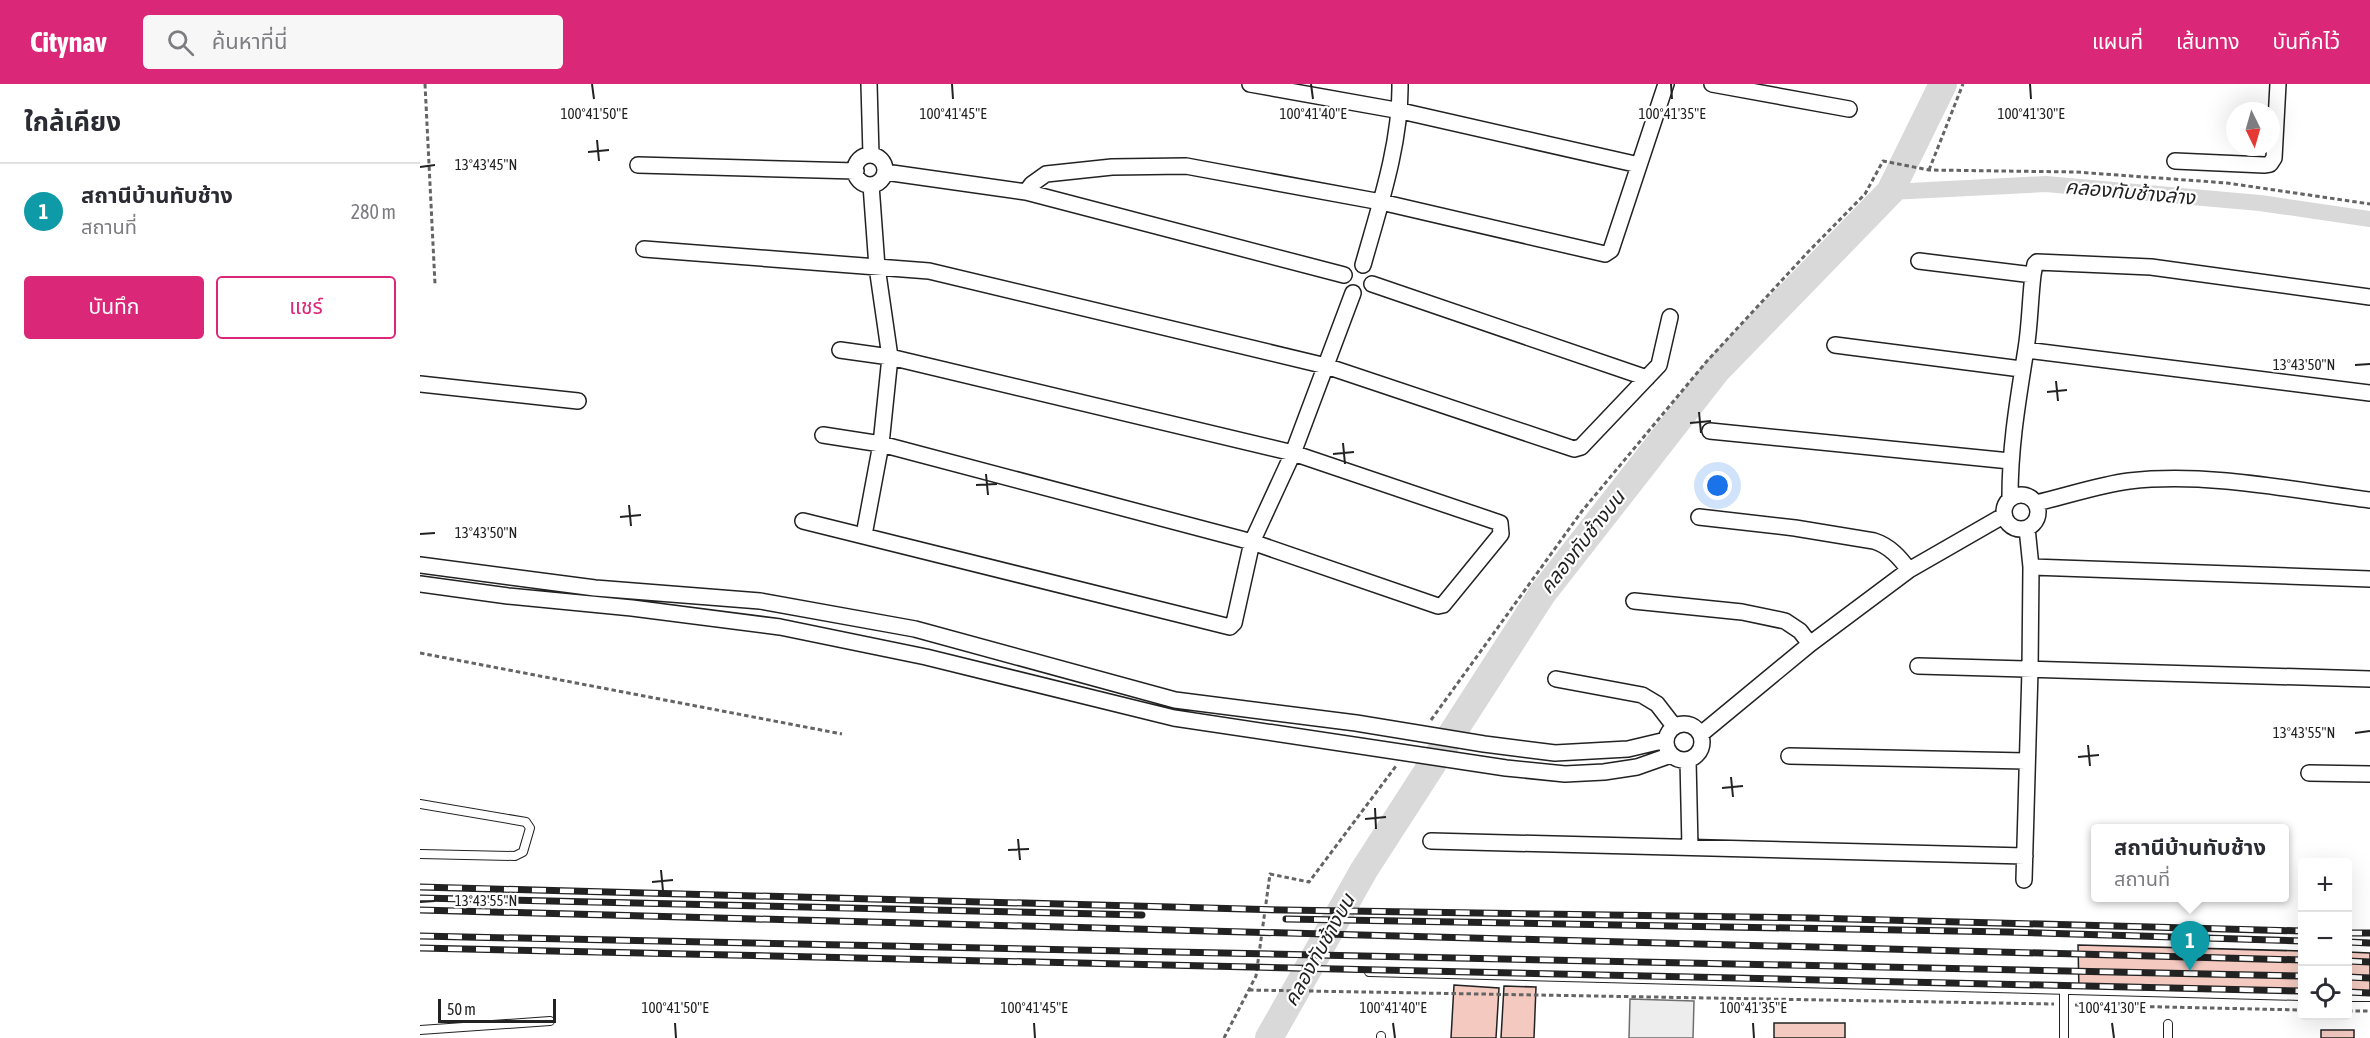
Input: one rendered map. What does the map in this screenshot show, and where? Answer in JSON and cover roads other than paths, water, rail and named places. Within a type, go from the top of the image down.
[{"type":"street","points":[[869,84],[871,155]]},
{"type":"street","points":[[1250,84],[1401,111],[1640,165]]},
{"type":"street","points":[[1363,265],[1381,202],[1401,111],[1400,84]]},
{"type":"street","points":[[1026,192],[1032,184],[1046,174],[1112,167],[1186,166],[1381,202],[1605,254],[1611,250],[1666,84]]},
{"type":"street","points":[[1712,84],[1849,109]]},
{"type":"street","points":[[2175,161],[2270,164],[2274,158],[2278,84]]},
{"type":"street","points":[[871,155],[881,159],[885,172],[881,180],[871,185],[861,181],[856,171],[858,161],[871,155]]},
{"type":"street","points":[[638,165],[856,171]]},
{"type":"street","points":[[885,172],[1026,192],[1344,274]]},
{"type":"street","points":[[864,535],[881,444],[890,357],[877,267],[871,185]]},
{"type":"street","points":[[644,249],[929,271],[1326,366],[1574,449],[1581,447],[1659,365],[1670,317]]},
{"type":"street","points":[[1919,261],[2033,275]]},
{"type":"street","points":[[2010,497],[2019,494],[2029,496],[2036,503],[2038,513],[2035,522],[2027,528],[2017,529],[2008,524],[2003,516],[2004,506],[2010,497],[2010,461],[2021,369],[2026,350],[2033,275],[2037,262],[2151,267],[2370,297]]},
{"type":"street","points":[[1363,265],[1371,273],[1372,284],[1364,292],[1353,292],[1345,285],[1344,274],[1349,267],[1363,265]]},
{"type":"street","points":[[1372,284],[1647,378]]},
{"type":"street","points":[[803,521],[1230,627],[1234,623],[1252,542],[1293,453],[1353,292]]},
{"type":"street","points":[[1835,345],[2021,369]]},
{"type":"street","points":[[823,435],[881,444],[1252,542],[1438,606],[1443,605],[1501,534],[1500,524],[1293,453],[890,357],[840,350]]},
{"type":"street","points":[[2026,350],[2370,393]]},
{"type":"street","points":[[420,384],[578,400]]},
{"type":"street","points":[[1710,431],[2010,461]]},
{"type":"street","points":[[2036,503],[2128,481],[2168,479],[2211,480],[2370,500]]},
{"type":"street","points":[[1701,734],[1810,644],[1909,570],[2003,516]]},
{"type":"street","points":[[1699,517],[1795,528],[1874,541],[1883,544],[1899,556],[1909,570]]},
{"type":"street","points":[[2024,880],[2031,567],[2027,528]]},
{"type":"street","points":[[420,565],[596,588],[760,601],[931,634],[1175,700],[1218,707],[1356,723],[1556,753],[1628,749],[1666,740]]},
{"type":"street","points":[[2031,567],[2370,579]]},
{"type":"street","points":[[420,584],[780,627],[926,657],[1174,718],[1344,742],[1474,764],[1565,774],[1637,767],[1671,755]]},
{"type":"street","points":[[632,608],[634,590]]},
{"type":"street","points":[[1634,602],[1742,612],[1785,621],[1800,631],[1810,644]]},
{"type":"street","points":[[926,657],[931,634]]},
{"type":"street","points":[[1918,666],[2370,679]]},
{"type":"street","points":[[1556,679],[1642,695],[1657,704],[1674,726]]},
{"type":"street","points":[[1211,723],[1218,707]]},
{"type":"street","points":[[1684,723],[1694,726],[1701,734],[1702,745],[1698,755],[1688,760],[1679,760],[1671,755],[1666,740],[1668,732],[1674,726],[1684,723]]},
{"type":"street","points":[[1506,768],[1508,747]]},
{"type":"street","points":[[1790,756],[2026,761]]},
{"type":"street","points":[[1688,760],[1689,847]]},
{"type":"street","points":[[2309,773],[2370,774]]},
{"type":"street","points":[[1431,840],[2025,856]]},
{"type":"lane","points":[[420,804],[526,822],[530,828],[523,852],[515,856],[420,854]]},
{"type":"lane","points":[[1369,972],[2298,996]]},
{"type":"lane","points":[[2064,991],[2064,1038]]},
{"type":"lane","points":[[2352,997],[2370,998]]},
{"type":"lane","points":[[420,1030],[550,1021]]},
{"type":"lane","points":[[2168,1024],[2168,1038]]},
{"type":"waterway","name":"คลองทับช้างบน","points":[[1269,1038],[1364,870],[1542,594],[1717,370],[1890,192],[1943,84]]},
{"type":"waterway","name":"คลองทับช้างล่าง","points":[[1890,192],[2046,184],[2260,203],[2370,219]]},
{"type":"railway","points":[[420,887],[1284,910],[1811,918],[2298,931]]},
{"type":"railway","points":[[420,898],[1142,915]]},
{"type":"railway","points":[[420,910],[2298,960]]},
{"type":"railway","points":[[1286,919],[2008,932],[2298,941]]},
{"type":"railway","points":[[2352,933],[2370,933]]},
{"type":"railway","points":[[420,936],[2298,976]]},
{"type":"railway","points":[[2352,942],[2370,943]]},
{"type":"railway","points":[[420,948],[2298,991]]},
{"type":"railway","points":[[2352,961],[2370,962]]},
{"type":"railway","points":[[2352,977],[2370,978]]},
{"type":"railway","points":[[2352,992],[2370,993]]},
{"type":"place","name":"สถานีบ้านทับช้าง","points":[[2190,971]]}]
